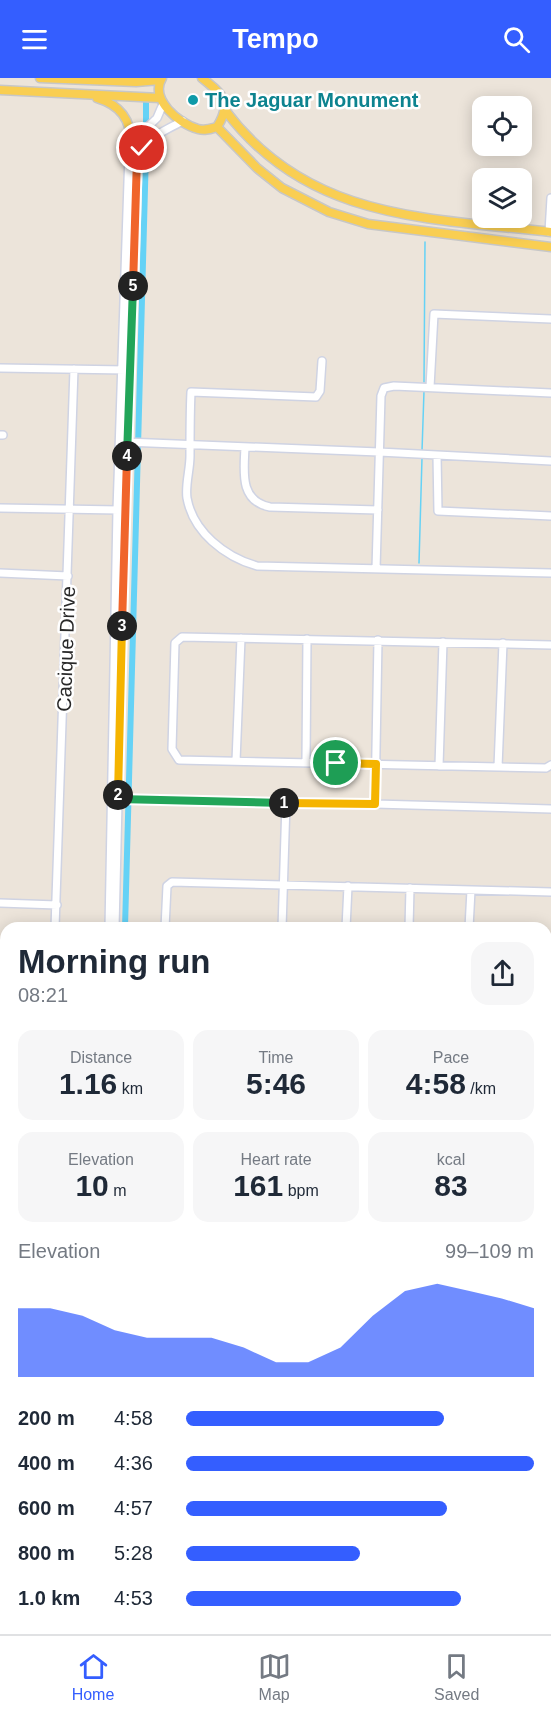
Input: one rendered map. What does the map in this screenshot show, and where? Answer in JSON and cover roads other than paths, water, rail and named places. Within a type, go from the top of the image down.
[{"type":"main road","points":[[40,78],[136,82],[161,79],[158,91],[161,101],[183,121],[201,130],[217,127]]},
{"type":"main road","points":[[93,80],[104,78]]},
{"type":"main road","points":[[202,78],[220,93],[224,102],[225,110],[217,127]]},
{"type":"main road","points":[[0,90],[85,94],[161,101]]},
{"type":"main road","points":[[85,94],[113,104],[123,113],[129,124],[131,143]]},
{"type":"main road","points":[[225,110],[263,152],[288,171],[328,194],[369,207],[415,216],[550,232]]},
{"type":"main road","points":[[217,127],[256,168],[282,188],[329,212],[368,225],[551,247]]},
{"type":"street","points":[[115,922],[115,799],[131,143],[157,118],[161,101]]},
{"type":"street","points":[[126,370],[137,158],[149,140],[183,121]]},
{"type":"street","points":[[550,232],[551,198]]},
{"type":"street","points":[[430,387],[434,314],[551,319]]},
{"type":"street","points":[[322,361],[320,391],[316,397],[191,392],[187,496],[195,519],[204,533],[219,548],[257,566],[551,573]]},
{"type":"street","points":[[0,368],[126,370]]},
{"type":"street","name":"Cacique Drive","points":[[56,922],[74,369]]},
{"type":"street","points":[[376,569],[381,396],[384,388],[388,386],[430,387],[551,393]]},
{"type":"street","points":[[124,442],[551,461]]},
{"type":"street","points":[[245,447],[245,485],[252,498],[258,503],[270,507],[378,510]]},
{"type":"street","points":[[437,455],[438,511],[551,516]]},
{"type":"street","points":[[0,508],[121,510]]},
{"type":"street","points":[[0,573],[68,576]]},
{"type":"street","points":[[551,645],[182,637],[175,643],[172,749],[174,756],[179,760],[546,768],[551,765]]},
{"type":"street","points":[[236,761],[240,638]]},
{"type":"street","points":[[306,762],[307,639]]},
{"type":"street","points":[[375,804],[378,640]]},
{"type":"street","points":[[439,766],[443,642]]},
{"type":"street","points":[[498,767],[503,644]]},
{"type":"street","points":[[115,799],[551,809]]},
{"type":"street","points":[[109,922],[115,799]]},
{"type":"street","points":[[282,922],[286,803]]},
{"type":"street","points":[[165,922],[169,883],[551,892]]},
{"type":"street","points":[[346,922],[348,886]]},
{"type":"street","points":[[410,888],[410,922]]},
{"type":"street","points":[[469,922],[471,890]]},
{"type":"street","points":[[0,903],[57,904]]},
{"type":"waterway","points":[[146,100],[146,123]]},
{"type":"waterway","points":[[125,922],[146,151]]},
{"type":"waterway","points":[[424,382],[425,242]]},
{"type":"waterway","points":[[422,451],[424,391]]},
{"type":"waterway","points":[[419,563],[422,458]]},
{"type":"place","name":"The Jaguar Monument","points":[[193,100]]}]
